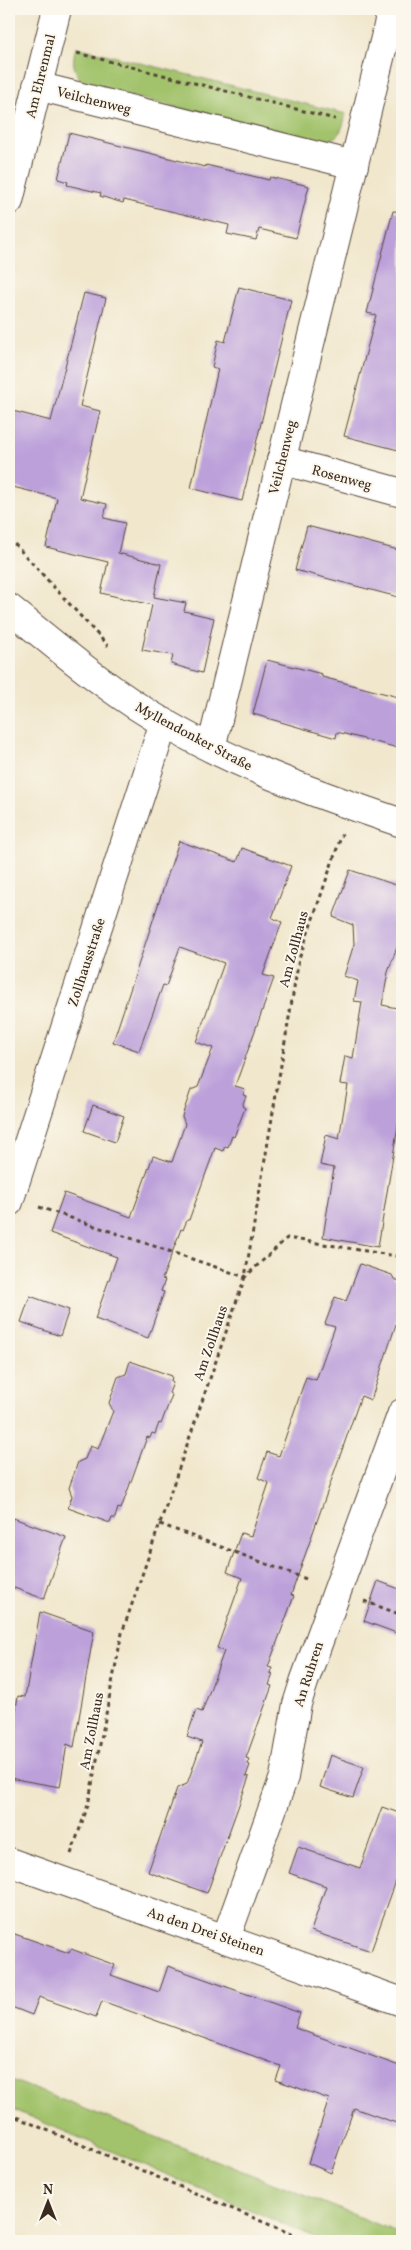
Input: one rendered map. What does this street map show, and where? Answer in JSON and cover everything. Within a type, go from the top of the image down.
[{"type":"street","name":"Am Ehrenmal","points":[[9,201],[57,9]]},
{"type":"street","name":"Veilchenweg","points":[[211,748],[392,9]]},
{"type":"street","name":"Veilchenweg","points":[[37,86],[354,165]]},
{"type":"street","name":"Rosenweg","points":[[281,460],[402,493]]},
{"type":"street","name":"Myllendonker Straße","points":[[9,608],[108,686],[164,722],[211,748],[277,778],[402,823]]},
{"type":"street","name":"Zollhausstraße","points":[[10,1200],[164,722]]},
{"type":"street","name":"An Ruhren","points":[[226,1938],[284,1777],[299,1696],[402,1413]]},
{"type":"street","name":"An den Drei Steinen","points":[[9,1862],[402,2002]]},
{"type":"path","points":[[48,46],[364,126]]},
{"type":"path","points":[[9,538],[110,648]]},
{"type":"path","name":"Am Zollhaus","points":[[61,1880],[88,1805],[122,1633],[245,1277],[299,959],[351,806]]},
{"type":"path","points":[[10,1200],[245,1277],[287,1238],[402,1256]]},
{"type":"path","points":[[160,1524],[402,1616]]},
{"type":"path","points":[[9,2114],[308,2241]]},
{"type":"green space","points":[[76,47],[346,114],[340,131],[335,137],[318,142],[85,85],[74,68]]},
{"type":"green space","points":[[9,2079],[402,2234],[402,2241],[324,2241],[9,2108]]},
{"type":"building","points":[[69,133],[205,167],[206,165],[269,180],[270,177],[309,186],[296,238],[259,229],[256,240],[227,234],[229,225],[124,200],[123,203],[100,196],[101,193],[67,185],[68,182],[58,179]]},
{"type":"building","points":[[393,211],[402,212],[402,451],[344,436],[376,315],[367,313]]},
{"type":"building","points":[[239,287],[291,300],[242,501],[191,488],[218,369],[212,367],[218,340],[225,342]]},
{"type":"building","points":[[84,293],[106,298],[80,406],[100,411],[80,498],[107,504],[104,518],[125,523],[118,553],[161,564],[154,597],[186,603],[184,611],[214,618],[202,673],[171,664],[173,655],[142,650],[152,605],[101,593],[108,562],[46,547],[57,498],[9,486],[9,410],[51,421]]},
{"type":"building","points":[[307,526],[402,551],[402,581],[398,597],[295,570]]},
{"type":"building","points":[[267,660],[402,698],[402,749],[337,732],[336,738],[253,714]]},
{"type":"building","points":[[179,841],[237,862],[242,848],[291,866],[272,918],[282,922],[263,975],[274,978],[235,1086],[245,1089],[243,1095],[246,1096],[242,1106],[245,1108],[234,1137],[232,1136],[228,1147],[225,1146],[223,1151],[215,1148],[189,1220],[187,1220],[183,1230],[181,1229],[162,1279],[165,1280],[161,1291],[164,1292],[148,1338],[95,1319],[117,1257],[50,1233],[64,1193],[131,1217],[153,1156],[172,1162],[185,1124],[182,1116],[191,1090],[198,1087],[213,1048],[196,1042],[224,963],[180,947],[166,986],[163,985],[139,1051],[113,1042]]},
{"type":"building","points":[[350,870],[402,887],[402,934],[388,972],[382,1005],[402,1009],[402,1101],[378,1247],[323,1237],[334,1168],[320,1165],[326,1135],[339,1139],[348,1085],[340,1084],[345,1056],[353,1058],[362,1002],[354,1001],[358,981],[344,976],[354,944],[353,925],[333,917]]},
{"type":"building","points":[[93,1105],[124,1116],[115,1142],[84,1131]]},
{"type":"building","points":[[360,1264],[392,1275],[394,1279],[402,1282],[402,1306],[371,1400],[361,1396],[291,1595],[294,1596],[268,1667],[272,1668],[270,1673],[273,1674],[269,1685],[272,1686],[246,1758],[249,1759],[248,1764],[250,1765],[246,1776],[249,1777],[207,1893],[148,1872],[177,1788],[187,1784],[202,1742],[187,1737],[196,1710],[202,1712],[224,1651],[217,1648],[242,1578],[227,1572],[241,1533],[251,1536],[269,1483],[258,1478],[267,1452],[279,1456],[306,1377],[316,1380],[335,1327],[325,1324],[335,1297],[346,1301]]},
{"type":"building","points":[[30,1296],[69,1310],[60,1336],[21,1322]]},
{"type":"building","points":[[130,1361],[172,1376],[171,1381],[173,1383],[169,1393],[172,1395],[161,1424],[159,1423],[155,1434],[152,1433],[150,1438],[147,1437],[121,1509],[118,1508],[115,1518],[112,1518],[110,1523],[68,1508],[72,1496],[69,1488],[78,1462],[85,1459],[90,1446],[98,1449],[113,1411],[109,1403],[118,1377],[126,1374]]},
{"type":"building","points":[[13,1518],[66,1537],[44,1599],[9,1586],[9,1532]]},
{"type":"building","points":[[378,1581],[402,1590],[402,1635],[364,1621]]},
{"type":"building","points":[[40,1612],[94,1631],[74,1747],[67,1744],[60,1787],[9,1778],[9,1753],[18,1696],[25,1697]]},
{"type":"building","points":[[330,1755],[364,1767],[353,1798],[320,1787]]},
{"type":"building","points":[[382,1807],[402,1814],[402,1883],[396,1881],[371,1951],[311,1931],[326,1886],[289,1873],[298,1847],[360,1868]]},
{"type":"building","points":[[9,1932],[69,1953],[71,1949],[115,1965],[111,1975],[159,1992],[168,1966],[300,2013],[295,2028],[402,2067],[402,2125],[354,2108],[331,2173],[308,2163],[329,2099],[276,2080],[281,2066],[102,2001],[96,2017],[39,1997],[32,2015],[9,2006]]}]
